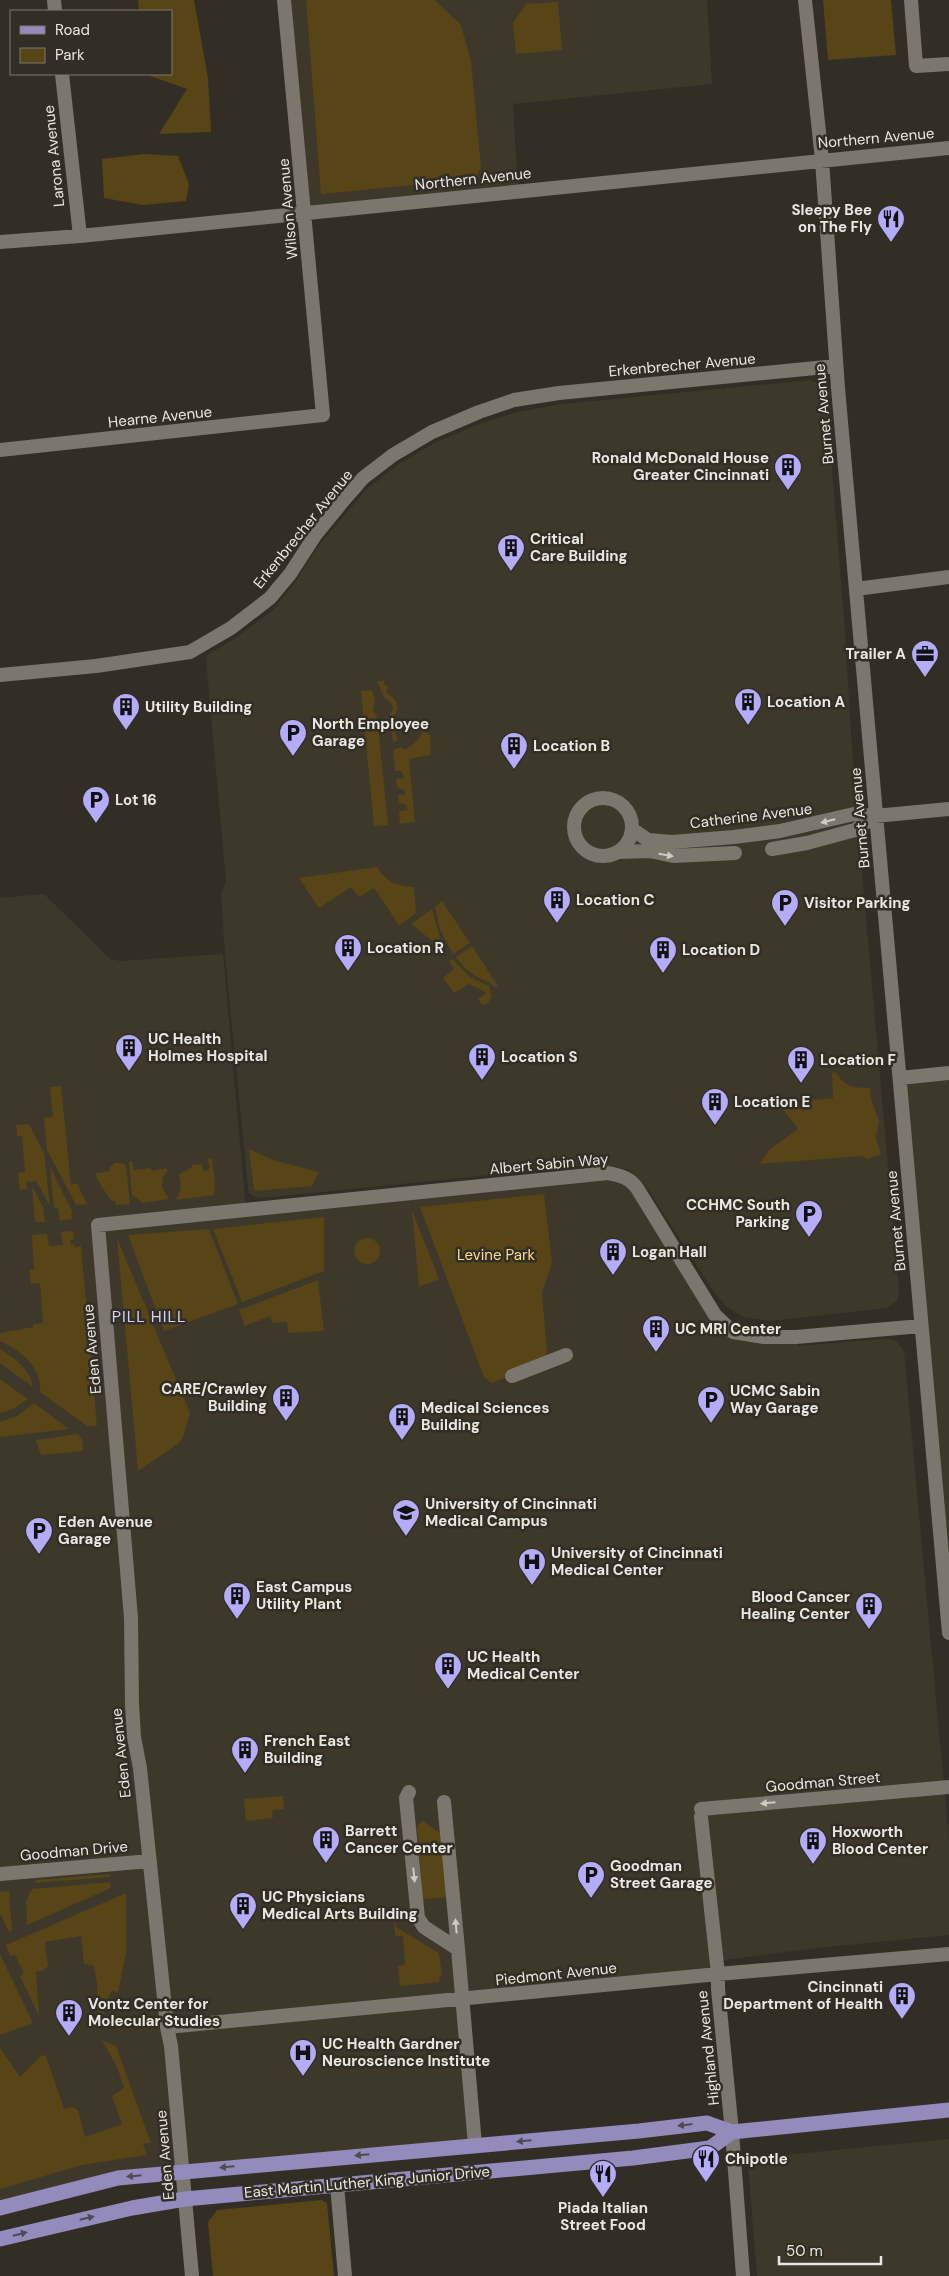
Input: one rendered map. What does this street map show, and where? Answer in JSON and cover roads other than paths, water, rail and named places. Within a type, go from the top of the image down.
[{"type":"main road","name":"East Martin Luther King Junior Drive","points":[[0,2208],[98,2181],[182,2171],[707,2122],[732,2132],[949,2110]]},
{"type":"main road","name":"East Martin Luther King Junior Drive","points":[[0,2239],[132,2208],[185,2199],[633,2158],[710,2148],[732,2132]]},
{"type":"street","name":"Wilson Avenue","points":[[284,0],[323,415]]},
{"type":"street","name":"Burnet Avenue","points":[[805,0],[822,160],[836,366],[949,1633]]},
{"type":"street","points":[[911,0],[916,66],[949,64]]},
{"type":"street","name":"Larona Avenue","points":[[62,75],[80,236]]},
{"type":"street","name":"Northern Avenue","points":[[0,242],[80,236],[949,148]]},
{"type":"street","name":"Erkenbrecher Avenue","points":[[0,675],[96,666],[190,652],[231,628],[270,598],[290,574],[316,534],[363,478],[393,455],[432,432],[479,412],[514,400],[559,393],[836,366]]},
{"type":"street","name":"Hearne Avenue","points":[[0,450],[323,415]]},
{"type":"street","points":[[856,589],[949,577]]},
{"type":"street","points":[[618,852],[625,846],[632,829],[627,810],[611,799],[592,800],[584,805],[578,813],[574,822],[574,832],[577,841],[583,848],[600,856],[618,852],[650,851],[673,856],[736,853]]},
{"type":"street","name":"Catherine Avenue","points":[[632,829],[648,840],[672,842],[788,830],[854,814],[876,816],[949,809]]},
{"type":"street","name":"Catherine Avenue","points":[[772,849],[807,843],[855,830],[876,816]]},
{"type":"street","points":[[900,1078],[949,1073]]},
{"type":"street","name":"Albert Sabin Way","points":[[98,1225],[608,1173],[631,1180],[715,1315],[733,1332],[764,1337],[796,1337],[921,1326]]},
{"type":"street","name":"Eden Avenue","points":[[98,1225],[131,1618],[132,1704],[150,1861],[152,1899],[167,2027],[171,2046],[192,2276]]},
{"type":"street","points":[[512,1376],[566,1355]]},
{"type":"street","name":"Goodman Street","points":[[701,1813],[816,1799],[949,1787]]},
{"type":"street","points":[[409,1792],[406,1798],[418,1918],[424,1927],[458,1949]]},
{"type":"street","points":[[444,1802],[475,2145]]},
{"type":"street","name":"Highland Avenue","points":[[701,1813],[718,1974],[721,2032],[732,2132],[743,2276]]},
{"type":"street","name":"Goodman Drive","points":[[0,1874],[150,1861]]},
{"type":"street","name":"Piedmont Avenue","points":[[167,2027],[718,1974],[949,1954]]},
{"type":"street","points":[[337,2185],[346,2276]]},
{"type":"place","name":"Sleepy Bee on The Fly","points":[[891,243]]},
{"type":"place","name":"Ronald McDonald House Greater Cincinnati","points":[[788,491]]},
{"type":"place","name":"Critical Care Building","points":[[511,572]]},
{"type":"place","name":"Trailer A","points":[[925,678]]},
{"type":"place","name":"Location A","points":[[748,726]]},
{"type":"place","name":"Utility Building","points":[[126,731]]},
{"type":"place","name":"North Employee Garage","points":[[293,757]]},
{"type":"place","name":"Location B","points":[[514,770]]},
{"type":"place","name":"Lot 16","points":[[96,824]]},
{"type":"place","name":"Location C","points":[[557,924]]},
{"type":"place","name":"Visitor Parking","points":[[785,927]]},
{"type":"place","name":"Location R","points":[[348,972]]},
{"type":"place","name":"Location D","points":[[663,974]]},
{"type":"place","name":"UC Health Holmes Hospital","points":[[129,1072]]},
{"type":"place","name":"Location S","points":[[482,1081]]},
{"type":"place","name":"Location F","points":[[801,1084]]},
{"type":"place","name":"Location E","points":[[715,1126]]},
{"type":"place","name":"CCHMC South Parking","points":[[809,1238]]},
{"type":"place","name":"Logan Hall","points":[[613,1276]]},
{"type":"place","name":"UC MRI Center","points":[[656,1353]]},
{"type":"place","name":"CARE/Crawley Building","points":[[286,1422]]},
{"type":"place","name":"UCMC Sabin Way Garage","points":[[711,1424]]},
{"type":"place","name":"Medical Sciences Building","points":[[402,1441]]},
{"type":"place","name":"University of Cincinnati Medical Campus","points":[[406,1537]]},
{"type":"place","name":"Eden Avenue Garage","points":[[39,1555]]},
{"type":"place","name":"University of Cincinnati Medical Center","points":[[532,1586]]},
{"type":"place","name":"East Campus Utility Plant","points":[[237,1620]]},
{"type":"place","name":"Blood Cancer Healing Center","points":[[869,1630]]},
{"type":"place","name":"UC Health Medical Center","points":[[448,1690]]},
{"type":"place","name":"French East Building","points":[[245,1774]]},
{"type":"place","name":"Barrett Cancer Center","points":[[326,1864]]},
{"type":"place","name":"Hoxworth Blood Center","points":[[813,1865]]},
{"type":"place","name":"Goodman Street Garage","points":[[591,1899]]},
{"type":"place","name":"UC Physicians Medical Arts Building","points":[[243,1930]]},
{"type":"place","name":"Cincinnati Department of Health","points":[[902,2020]]},
{"type":"place","name":"Vontz Center for Molecular Studies","points":[[69,2037]]},
{"type":"place","name":"UC Health Gardner Neuroscience Institute","points":[[303,2077]]},
{"type":"place","name":"Chipotle","points":[[706,2183]]},
{"type":"place","name":"Piada Italian Street Food","points":[[603,2198]]},
{"type":"district","name":"PILL HILL","points":[[149,1316]]},
{"type":"park label","name":"Levine Park","points":[[496,1255]]}]
